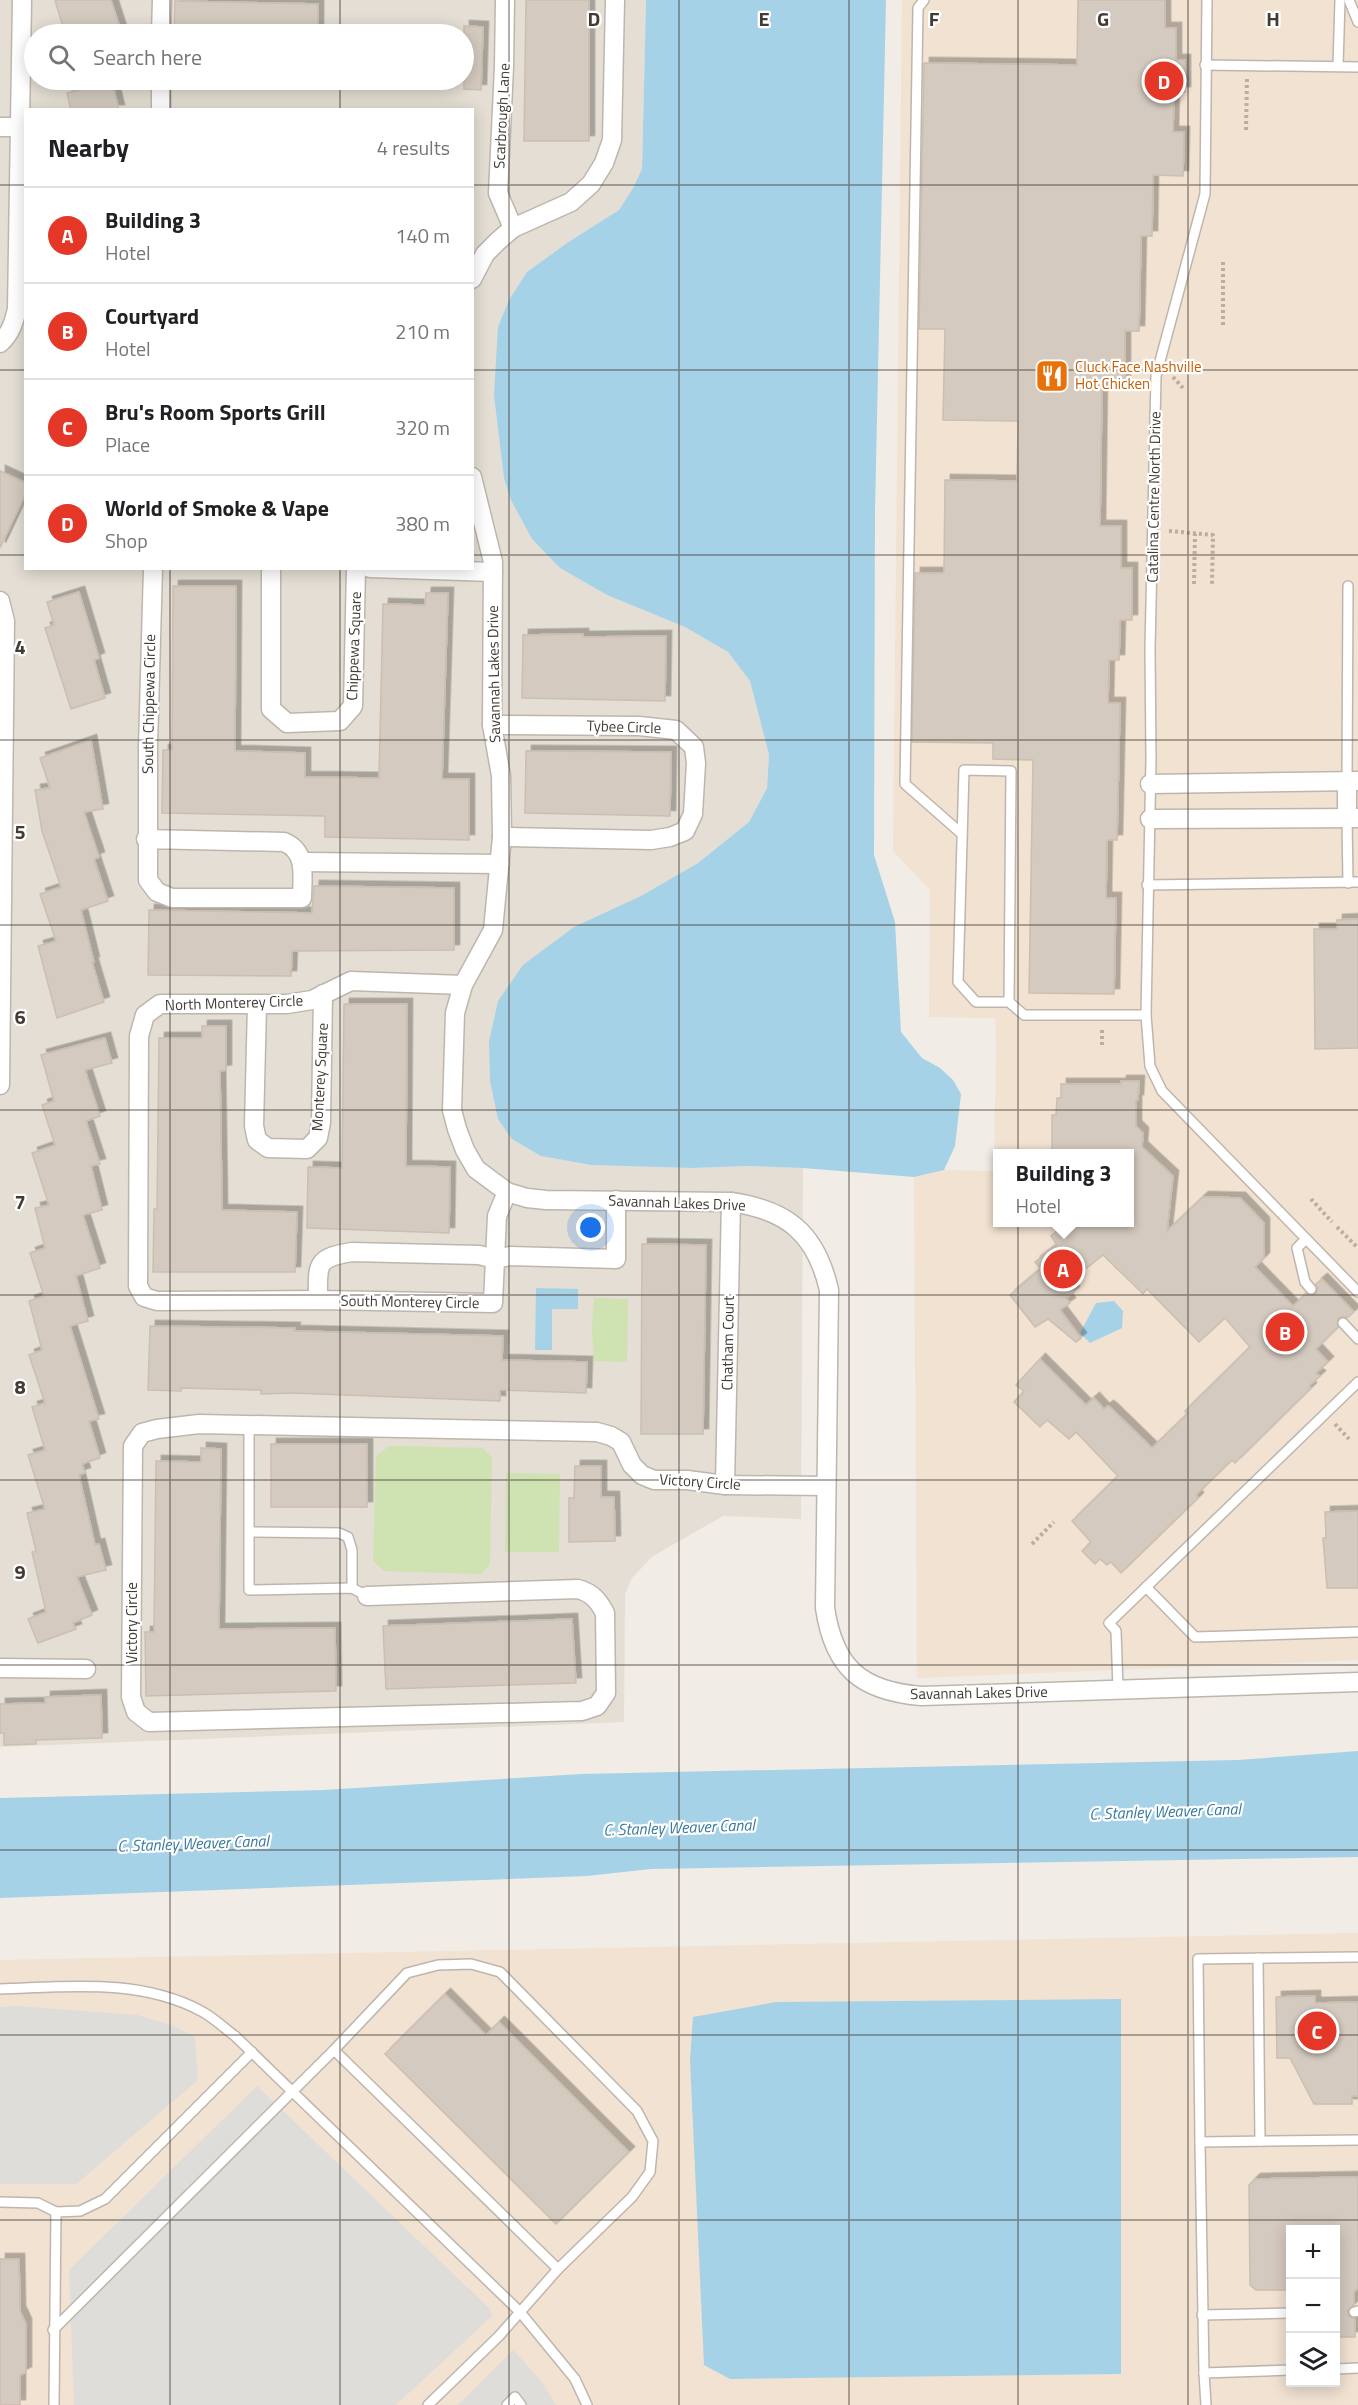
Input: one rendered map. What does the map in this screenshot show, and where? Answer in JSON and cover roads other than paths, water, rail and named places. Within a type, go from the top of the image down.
[{"type":"street","points":[[3,340],[14,324],[17,309],[21,0]]},
{"type":"street","points":[[161,24],[162,0]]},
{"type":"street","name":"Scarbrough Lane","points":[[505,0],[498,193],[513,228]]},
{"type":"street","points":[[474,275],[485,254],[513,228],[571,202],[591,184],[604,163],[612,140],[615,0]]},
{"type":"street","points":[[161,90],[161,108]]},
{"type":"street","points":[[0,127],[20,127]]},
{"type":"street","name":"Savannah Lakes Drive","points":[[474,484],[486,529],[493,572],[492,725],[501,776],[501,864],[493,930],[463,985],[455,1012],[453,1036],[452,1110],[465,1150],[476,1169],[507,1192],[546,1200],[731,1202],[756,1205],[788,1220],[812,1244],[825,1274],[829,1305],[825,1608],[831,1640],[847,1666],[861,1679],[889,1692],[921,1696],[1358,1682]]},
{"type":"street","name":"South Chippewa Circle","points":[[153,570],[147,880],[157,892],[172,898],[302,898],[303,862]]},
{"type":"street","name":"Chippewa Square","points":[[271,570],[271,709],[287,723],[340,721],[353,706],[356,570]]},
{"type":"street","points":[[432,570],[493,572]]},
{"type":"street","points":[[0,601],[5,621],[0,1085]]},
{"type":"street","name":"Tybee Circle","points":[[492,725],[639,726],[676,730],[694,747],[696,763],[693,814],[685,831],[670,837],[651,840],[501,837]]},
{"type":"street","points":[[1150,784],[1352,781],[1352,818],[1150,819]]},
{"type":"street","points":[[147,839],[284,842],[293,846],[303,862],[501,864]]},
{"type":"street","name":"North Monterey Circle","points":[[144,1297],[138,1286],[138,1262],[139,1036],[145,1015],[160,1004],[257,1005],[304,1002],[351,981],[463,985]]},
{"type":"street","name":"Monterey Square","points":[[257,1005],[254,1126],[257,1140],[268,1148],[307,1149],[318,1138],[321,1122],[323,994]]},
{"type":"street","name":"South Monterey Circle","points":[[144,1297],[157,1301],[318,1300],[493,1303],[497,1216],[507,1192]]},
{"type":"street","points":[[318,1300],[318,1271],[323,1261],[332,1255],[352,1252],[467,1254],[495,1259],[510,1256],[616,1259],[616,1200]]},
{"type":"street","name":"Chatham Court","points":[[725,1485],[731,1202]]},
{"type":"street","name":"Victory Circle","points":[[360,1592],[578,1589],[589,1592],[599,1602],[605,1613],[606,1693],[597,1706],[582,1711],[149,1722],[136,1712],[131,1697],[133,1446],[142,1433],[199,1424],[597,1432],[621,1442],[632,1464],[642,1475],[654,1480],[687,1480],[725,1485],[825,1486]]},
{"type":"street","points":[[0,1668],[86,1669]]},
{"type":"lane","points":[[924,0],[918,8],[905,784],[962,834]]},
{"type":"lane","name":"Catalina Centre North Drive","points":[[1207,0],[1205,194],[1156,376],[1150,650],[1150,819],[1147,885],[1146,1015],[1150,1066],[1162,1091],[1358,1292]]},
{"type":"lane","points":[[1338,66],[1341,0]]},
{"type":"lane","points":[[1349,0],[1358,22]]},
{"type":"lane","points":[[1205,65],[1358,67]]},
{"type":"lane","points":[[1351,592],[1346,719],[1352,781]]},
{"type":"lane","points":[[1346,719],[1358,719]]},
{"type":"lane","points":[[1009,1002],[1011,771],[964,770],[958,982],[976,1002],[1009,1002],[1024,1015],[1146,1015]]},
{"type":"lane","points":[[1147,885],[1353,882],[1352,818]]},
{"type":"lane","points":[[1306,1239],[1297,1248],[1305,1282],[1311,1289]]},
{"type":"lane","points":[[1343,1323],[1358,1339]]},
{"type":"lane","points":[[1118,1689],[1116,1631],[1108,1623],[1358,1382]]},
{"type":"lane","points":[[249,1425],[249,1590],[360,1592],[348,1537],[339,1533],[250,1532]]},
{"type":"lane","points":[[1146,1587],[1195,1637],[1358,1632]]},
{"type":"lane","points":[[1206,2405],[1202,2314],[1198,1959],[1358,1957]]},
{"type":"lane","points":[[1258,1958],[1260,2141]]},
{"type":"lane","points":[[53,2330],[334,2050],[407,1973],[438,1965],[471,1964],[500,1972],[637,2111],[653,2141],[650,2172],[632,2198],[558,2269],[499,2336],[428,2405]]},
{"type":"lane","points":[[0,1989],[89,1986],[140,1989],[162,1994],[204,2012],[252,2052],[520,2312],[575,2379],[587,2405]]},
{"type":"lane","points":[[334,2050],[558,2269]]},
{"type":"lane","points":[[0,2202],[38,2204],[56,2212],[80,2211],[105,2199],[252,2052]]},
{"type":"lane","points":[[1200,2142],[1358,2140]]},
{"type":"lane","points":[[54,2405],[56,2212]]},
{"type":"lane","points":[[1202,2314],[1286,2313]]},
{"type":"lane","points":[[1340,2369],[1358,2368]]},
{"type":"lane","points":[[1204,2373],[1286,2370]]},
{"type":"lane","points":[[507,2405],[515,2397],[521,2405]]},
{"type":"water","points":[[646,0],[886,0],[875,511],[874,855],[895,922],[901,1032],[922,1058],[940,1068],[953,1080],[961,1094],[955,1146],[944,1170],[914,1177],[803,1168],[591,1165],[541,1156],[512,1139],[498,1119],[490,1081],[489,1042],[498,1001],[523,965],[574,927],[641,896],[698,863],[749,822],[767,788],[769,755],[750,681],[728,652],[685,627],[607,595],[560,568],[532,539],[511,500],[504,478],[494,395],[498,327],[509,300],[527,272],[619,210],[642,169]]},
{"type":"water","points":[[536,1288],[578,1289],[578,1309],[552,1309],[552,1350],[535,1350]]},
{"type":"water","points":[[1114,1301],[1123,1311],[1122,1328],[1090,1343],[1080,1333],[1096,1303]]},
{"type":"water","name":"C. Stanley Weaver Canal","points":[[1358,1751],[1358,1857],[651,1869],[587,1876],[0,1898],[0,1798],[323,1790],[581,1774],[1238,1760]]},
{"type":"water","points":[[1121,1999],[1121,2374],[730,2379],[704,2365],[690,2060],[693,2017],[776,2002]]},
{"type":"place","name":"World of Smoke & Vape","points":[[1164,81]]},
{"type":"place","name":"Cluck Face Nashville Hot Chicken","points":[[1052,376]]},
{"type":"place","name":"Building 3","points":[[1063,1269]]},
{"type":"place","name":"Courtyard","points":[[1285,1332]]},
{"type":"place","name":"Bru's Room Sports Grill","points":[[1317,2031]]}]
